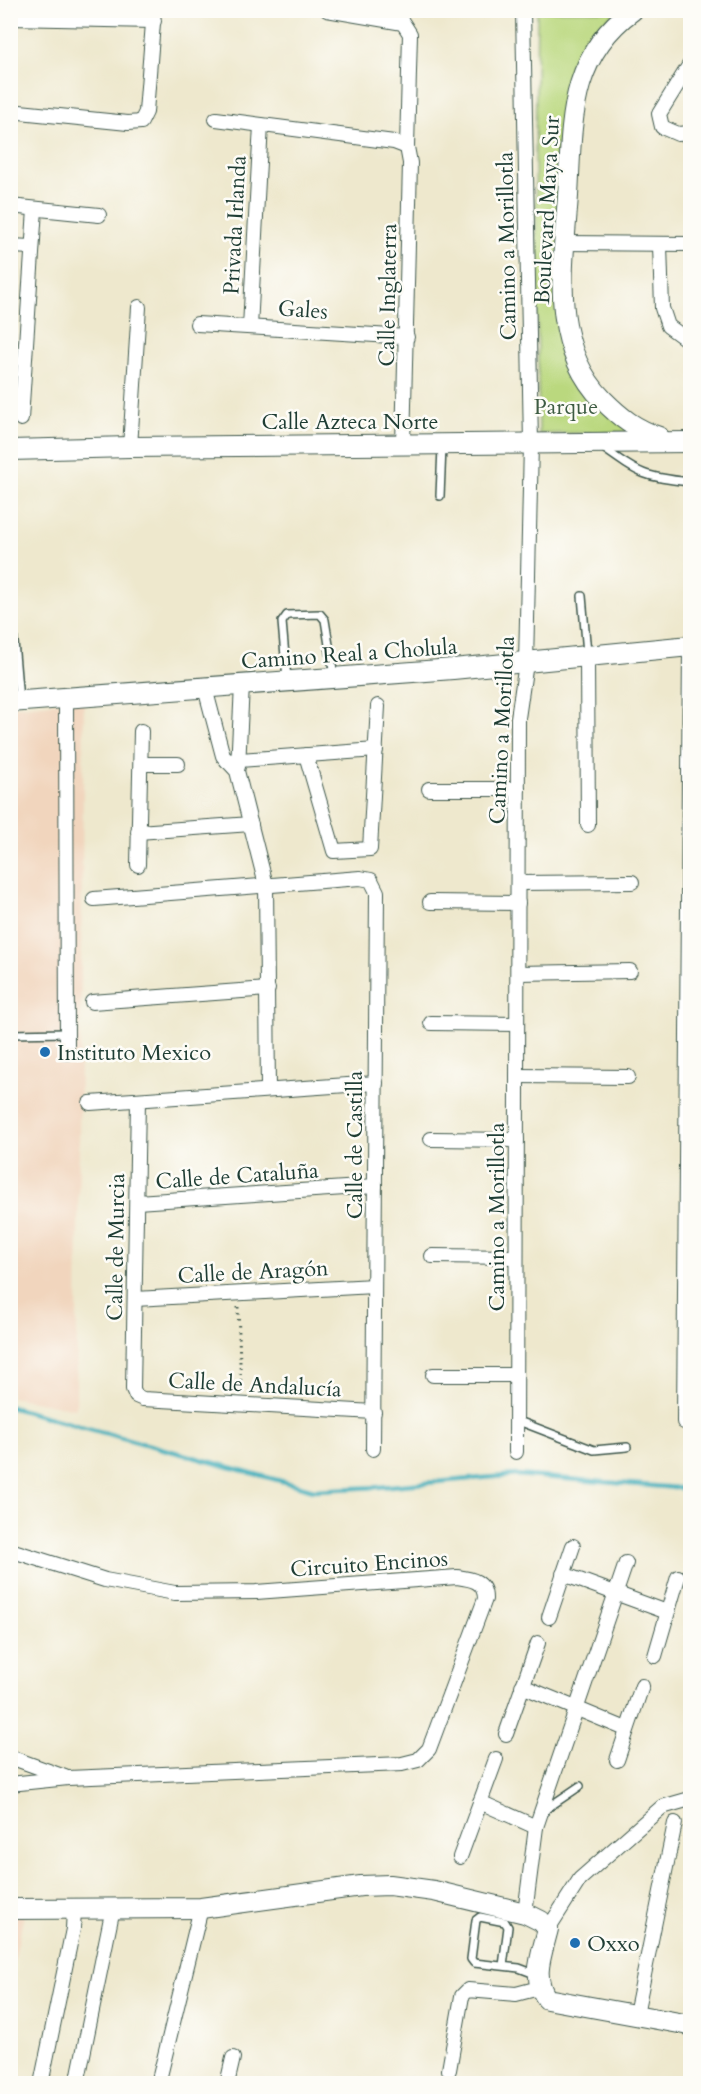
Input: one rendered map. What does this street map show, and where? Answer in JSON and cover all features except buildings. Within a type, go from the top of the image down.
[{"type":"main road","name":"Boulevard Maya Sur","points":[[633,10],[594,48],[577,90],[570,135],[562,301],[569,344],[582,374],[621,418],[634,428],[686,442]]},
{"type":"main road","name":"Calle Azteca Norte","points":[[10,450],[686,442]]},
{"type":"main road","name":"Camino Real a Cholula","points":[[15,702],[526,663],[690,646]]},
{"type":"main road","points":[[10,1909],[201,1908],[361,1886],[390,1885],[434,1891],[525,1913],[541,1921],[548,1929],[538,1981],[547,1999],[690,2025]]},
{"type":"street","name":"Calle Inglaterra","points":[[327,10],[403,23],[410,34],[407,147],[410,163],[403,445]]},
{"type":"street","name":"Camino a Morillotla","points":[[516,1452],[518,718],[526,663],[531,444],[523,10]]},
{"type":"street","points":[[10,18],[154,16],[146,112],[141,122],[128,123],[10,111]]},
{"type":"street","points":[[690,64],[659,114],[662,127],[678,134],[690,133]]},
{"type":"street","points":[[216,119],[394,142],[407,147]]},
{"type":"street","name":"Privada Irlanda","points":[[250,327],[261,125]]},
{"type":"street","points":[[10,206],[99,215]]},
{"type":"street","points":[[21,419],[35,209]]},
{"type":"street","points":[[563,243],[690,244]]},
{"type":"street","points":[[660,245],[662,308],[668,326],[690,342]]},
{"type":"street","points":[[10,246],[32,248]]},
{"type":"street","points":[[130,447],[139,307]]},
{"type":"street","name":"Gales","points":[[196,324],[407,337]]},
{"type":"street","points":[[684,1422],[690,646]]},
{"type":"street","points":[[587,657],[588,825]]},
{"type":"street","points":[[235,764],[240,736],[242,684]]},
{"type":"street","points":[[205,688],[219,739],[235,764],[266,885],[268,1090]]},
{"type":"street","points":[[66,698],[68,1053]]},
{"type":"street","points":[[306,755],[330,844],[334,850],[370,849],[378,705]]},
{"type":"street","points":[[138,866],[141,731]]},
{"type":"street","points":[[219,739],[240,736]]},
{"type":"street","points":[[235,764],[306,755],[376,750]]},
{"type":"street","points":[[141,764],[178,764]]},
{"type":"street","points":[[429,789],[518,789]]},
{"type":"street","points":[[138,832],[251,824]]},
{"type":"street","name":"Calle de Castilla","points":[[266,885],[360,878],[371,880],[377,892],[373,1449]]},
{"type":"street","points":[[518,883],[632,882]]},
{"type":"street","points":[[94,899],[243,889],[266,885]]},
{"type":"street","points":[[430,902],[518,903]]},
{"type":"street","points":[[518,973],[630,971]]},
{"type":"street","points":[[92,1002],[268,989]]},
{"type":"street","points":[[430,1023],[517,1024]]},
{"type":"street","points":[[517,1076],[628,1077]]},
{"type":"street","points":[[90,1103],[376,1083]]},
{"type":"street","name":"Calle de Murcia","points":[[136,1395],[133,1389],[138,1100]]},
{"type":"street","points":[[431,1139],[517,1140]]},
{"type":"street","name":"Calle de Cataluña","points":[[137,1202],[375,1186]]},
{"type":"street","points":[[432,1256],[516,1257]]},
{"type":"street","name":"Calle de Aragón","points":[[135,1299],[374,1286]]},
{"type":"street","points":[[433,1375],[516,1375]]},
{"type":"street","name":"Calle de Andalucía","points":[[136,1395],[143,1399],[374,1412]]},
{"type":"street","points":[[549,1617],[573,1546]]},
{"type":"street","name":"Circuito Encinos","points":[[10,1550],[105,1580],[175,1593],[256,1592],[457,1577],[470,1578],[481,1584],[485,1590],[483,1612],[429,1749],[418,1760],[390,1764],[68,1778],[10,1784]]},
{"type":"street","points":[[525,1913],[536,1827],[626,1563]]},
{"type":"street","points":[[563,1574],[667,1612]]},
{"type":"street","points":[[655,1656],[678,1577]]},
{"type":"street","points":[[506,1734],[538,1643]]},
{"type":"street","points":[[522,1686],[626,1729]]},
{"type":"street","points":[[617,1760],[642,1686]]},
{"type":"street","name":"Circuito Encinos","points":[[10,1757],[68,1778]]},
{"type":"street","points":[[460,1857],[495,1759]]},
{"type":"street","points":[[548,1929],[580,1880],[662,1807],[690,1799]]},
{"type":"street","points":[[480,1802],[536,1827]]},
{"type":"street","points":[[636,2014],[675,1823]]},
{"type":"street","points":[[77,2084],[113,1908]]},
{"type":"street","points":[[158,2084],[201,1908]]},
{"type":"street","points":[[41,2084],[73,1929],[74,1909]]},
{"type":"street","points":[[449,2070],[462,1996],[468,1990],[516,1994],[538,1981]]},
{"type":"street","points":[[227,2084],[233,2058]]},
{"type":"lane","points":[[597,442],[637,473],[652,478],[690,482]]},
{"type":"lane","points":[[440,495],[443,445]]},
{"type":"lane","points":[[10,595],[15,702]]},
{"type":"lane","points":[[582,596],[587,657]]},
{"type":"lane","points":[[287,681],[282,622],[287,615],[320,614],[325,620],[334,678]]},
{"type":"lane","points":[[10,1034],[67,1033]]},
{"type":"lane","points":[[516,1420],[594,1450],[627,1447]]},
{"type":"lane","points":[[541,1812],[580,1785]]},
{"type":"lane","points":[[503,1966],[508,1927],[506,1922],[480,1917],[476,1920],[471,1959],[474,1963],[503,1966],[538,1981]]},
{"type":"path","points":[[238,1293],[242,1405]]},
{"type":"shaded area","name":"Instituto Mexico","points":[[84,700],[76,1409],[11,1397],[10,707]]},
{"type":"shaded area","points":[[24,1914],[11,1976],[11,1915]]},
{"type":"green space","name":"Parque","points":[[537,11],[616,11],[586,39],[564,92],[557,154],[558,218],[564,349],[630,432],[539,434],[535,155]]},
{"type":"waterway","points":[[10,1407],[314,1490],[517,1475],[690,1489]]},
{"type":"place","name":"Instituto Mexico","points":[[45,1052]]},
{"type":"place","name":"Oxxo","points":[[575,1943]]}]
